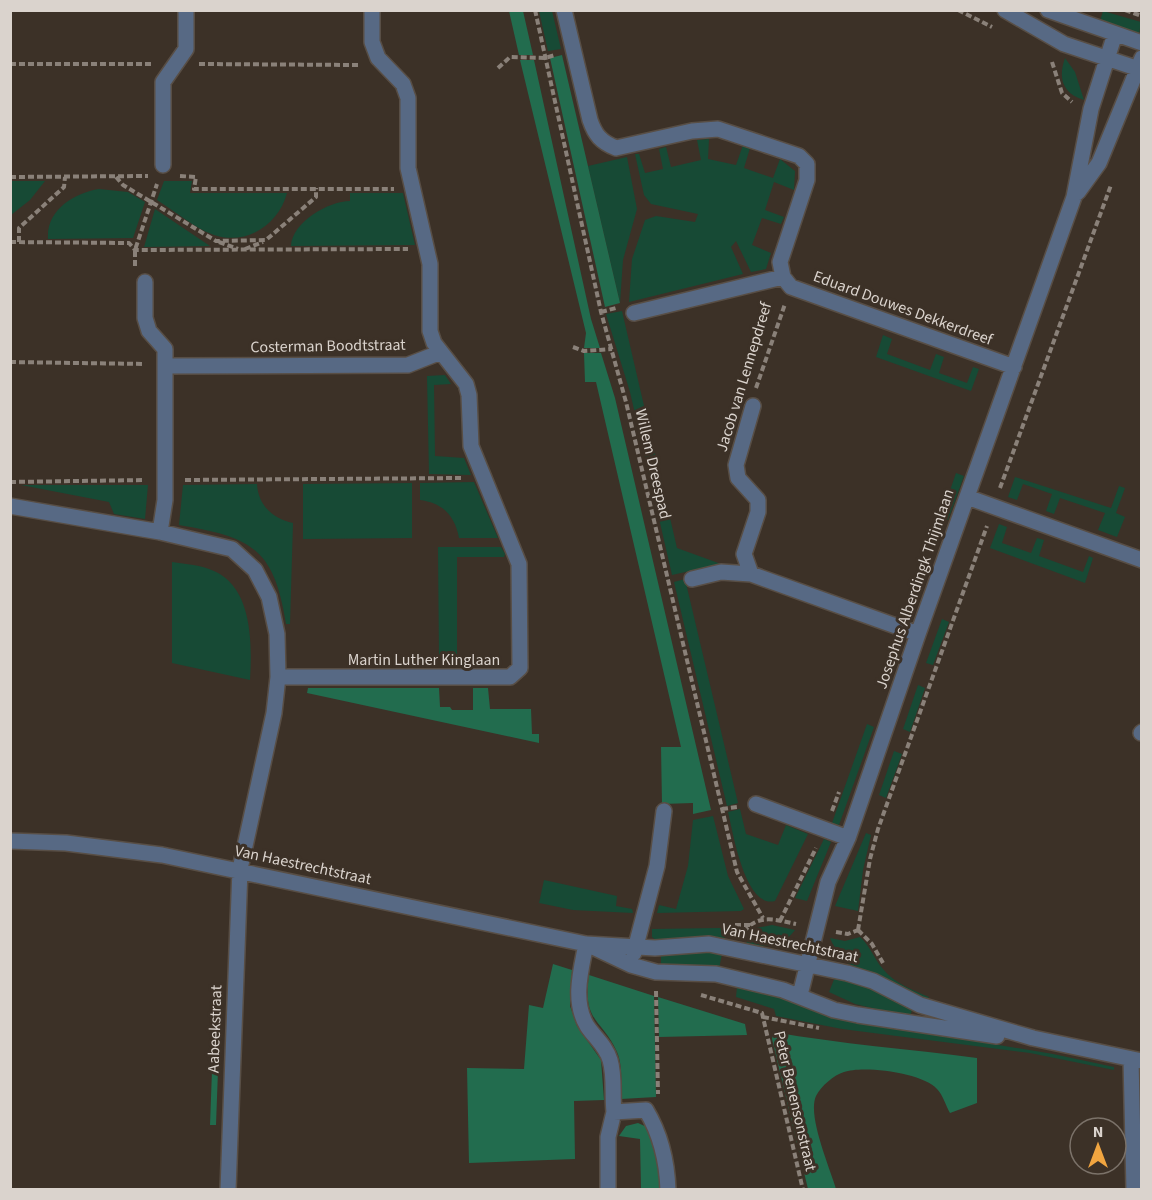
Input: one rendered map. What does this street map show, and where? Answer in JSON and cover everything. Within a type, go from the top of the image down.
[{"type":"street","points":[[161,171],[163,82],[186,49],[186,10]]},
{"type":"street","points":[[372,10],[372,42],[378,58],[403,84],[408,98],[408,168],[430,264],[430,331],[441,352]]},
{"type":"street","points":[[564,10],[594,132],[604,143],[616,148],[698,130],[718,129],[799,156],[807,164],[807,180],[780,262],[787,282],[634,313]]},
{"type":"street","points":[[1005,10],[1064,44],[1140,66]]},
{"type":"street","points":[[1048,10],[1142,42]]},
{"type":"street","name":"Josephus Alberdingk Thijmlaan","points":[[800,995],[828,882],[848,838],[918,634],[1074,197],[1091,109],[1115,34]]},
{"type":"street","name":"Josephus Alberdingk Thijmlaan","points":[[1074,197],[1099,163],[1140,66]]},
{"type":"street","points":[[145,282],[145,318],[149,331],[165,349],[165,500],[160,532]]},
{"type":"street","name":"Eduard Douwes Dekkerdreef","points":[[787,282],[1014,367]]},
{"type":"street","name":"Costerman Boodtstraat","points":[[165,366],[408,365],[441,352]]},
{"type":"street","name":"Martin Luther Kinglaan","points":[[278,676],[510,677],[520,668],[519,564],[471,446],[469,395],[466,384],[441,352]]},
{"type":"street","name":"Jacob van Lennepdreef","points":[[751,574],[744,554],[758,512],[758,500],[738,478],[736,465],[753,406]]},
{"type":"street","points":[[967,497],[1142,560]]},
{"type":"street","points":[[10,506],[160,532],[232,549],[255,570],[269,597],[273,616],[278,676],[274,713],[240,869]]},
{"type":"street","points":[[692,579],[721,572],[751,574],[918,634]]},
{"type":"street","points":[[756,804],[848,838]]},
{"type":"street","points":[[631,965],[657,866],[664,811]]},
{"type":"street","name":"Van Haestrechtstraat","points":[[10,841],[118,849],[240,869],[586,944],[655,948],[709,944],[860,976],[907,1000],[1033,1038],[1136,1060]]},
{"type":"street","name":"Aabeekstraat","points":[[228,1190],[240,869]]},
{"type":"street","points":[[586,944],[580,972],[579,1004],[584,1019],[606,1050],[611,1062],[614,1112],[608,1137],[608,1190]]},
{"type":"street","name":"Van Haestrechtstraat","points":[[586,944],[631,965],[656,972],[717,974],[800,995],[834,1010],[1001,1036],[1033,1038]]},
{"type":"street","points":[[1134,1190],[1136,1060]]},
{"type":"street","points":[[614,1112],[646,1110],[657,1130],[667,1170],[668,1190]]},
{"type":"path","name":"Willem Dreespad","points":[[535,10],[574,196],[736,872],[763,918],[750,925]]},
{"type":"path","points":[[958,10],[995,28]]},
{"type":"path","points":[[1127,11],[1142,16]]},
{"type":"path","points":[[498,68],[510,57],[545,58],[573,49]]},
{"type":"path","points":[[1049,58],[1055,66],[1062,93],[1073,103],[1091,109]]},
{"type":"path","points":[[10,64],[384,65]]},
{"type":"path","points":[[145,282],[135,266],[135,250],[161,171]]},
{"type":"path","points":[[10,177],[116,177],[161,171],[196,177],[194,189],[413,189]]},
{"type":"path","points":[[19,242],[19,228],[64,187],[65,177]]},
{"type":"path","points":[[116,177],[123,185],[216,241],[241,250],[267,240],[316,197],[315,188]]},
{"type":"path","points":[[216,241],[267,240]]},
{"type":"path","points":[[10,242],[129,243],[135,250],[426,249]]},
{"type":"path","name":"Jacob van Lennepdreef","points":[[753,406],[787,282]]},
{"type":"path","points":[[573,347],[584,351],[612,350]]},
{"type":"path","points":[[10,362],[126,362],[165,366]]},
{"type":"path","points":[[10,482],[484,478]]},
{"type":"path","points":[[646,1110],[658,1098],[656,972]]},
{"type":"path","name":"Peter Benensonstraat","points":[[727,1003],[762,1013],[803,1190]]},
{"type":"green space","points":[[509,11],[523,11],[533,55],[519,55]]},
{"type":"green space","points":[[539,11],[552,11],[561,49],[548,51]]},
{"type":"green space","points":[[1103,11],[1141,22],[1139,34],[1100,21]]},
{"type":"green space","points":[[562,55],[620,303],[605,307],[550,58]]},
{"type":"green space","points":[[1065,58],[1075,72],[1084,100],[1066,89],[1062,78]]},
{"type":"green space","points":[[520,60],[534,60],[591,319],[600,348],[584,348],[586,333]]},
{"type":"green space","points":[[709,139],[708,159],[736,165],[743,145],[750,148],[744,168],[773,178],[780,159],[795,171],[794,190],[774,182],[765,210],[784,217],[781,224],[762,218],[752,245],[771,253],[766,269],[751,272],[736,241],[731,247],[743,274],[629,302],[632,259],[645,220],[656,216],[695,222],[698,214],[651,204],[644,195],[635,154],[639,154],[645,173],[663,169],[659,149],[666,147],[671,167],[701,160],[697,140]]},
{"type":"green space","points":[[627,157],[637,209],[623,260],[620,303],[588,166]]},
{"type":"green space","points":[[11,181],[45,181],[30,200],[11,215]]},
{"type":"green space","points":[[164,181],[192,181],[190,193],[287,193],[277,214],[260,230],[249,235],[226,238],[199,228],[157,200]]},
{"type":"green space","points":[[99,189],[128,192],[145,202],[133,238],[48,239],[52,220],[63,205],[80,194]]},
{"type":"green space","points":[[350,193],[403,193],[415,245],[291,246],[293,237],[305,221],[322,209],[350,201]]},
{"type":"green space","points":[[155,209],[210,246],[144,247]]},
{"type":"green space","points":[[622,311],[677,548],[721,564],[672,575],[630,392],[606,314]]},
{"type":"green space","points":[[883,335],[892,339],[887,354],[930,370],[936,354],[944,357],[939,373],[967,383],[973,367],[979,369],[971,391],[876,357]]},
{"type":"green space","points":[[584,353],[601,353],[615,398],[711,810],[693,814],[693,803],[662,804],[661,747],[681,747],[596,382],[585,382]]},
{"type":"green space","points":[[445,375],[451,384],[434,385],[435,456],[464,458],[471,475],[429,474],[427,376]]},
{"type":"green space","points":[[956,473],[964,476],[948,520],[941,517]]},
{"type":"green space","points":[[1015,477],[1111,508],[1119,486],[1125,488],[1116,513],[1125,517],[1117,537],[1098,530],[1105,513],[1060,498],[1054,514],[1046,511],[1052,494],[1023,484],[1017,500],[1008,497]]},
{"type":"green space","points":[[474,482],[498,538],[459,538],[447,512],[435,504],[420,500],[420,483]]},
{"type":"green space","points":[[412,483],[412,538],[303,539],[303,484]]},
{"type":"green space","points":[[257,484],[260,498],[268,510],[279,518],[293,523],[290,624],[286,624],[274,578],[266,562],[255,550],[241,541],[224,535],[179,525],[183,485]]},
{"type":"green space","points":[[21,485],[148,485],[145,519],[114,514],[109,502]]},
{"type":"green space","points":[[999,524],[1007,527],[1002,543],[1031,553],[1037,538],[1044,540],[1039,556],[1083,572],[1089,556],[1093,558],[1085,583],[990,548]]},
{"type":"green space","points":[[438,547],[501,547],[505,554],[504,557],[457,557],[457,660],[439,659]]},
{"type":"green space","points":[[172,562],[214,571],[227,579],[236,590],[243,604],[250,635],[250,680],[172,663]]},
{"type":"green space","points":[[685,579],[738,803],[727,806],[674,582]]},
{"type":"green space","points":[[942,619],[949,622],[933,665],[926,663]]},
{"type":"green space","points":[[918,685],[925,688],[910,732],[903,729]]},
{"type":"green space","points":[[308,688],[439,688],[440,707],[450,707],[452,710],[473,710],[473,688],[488,688],[490,709],[531,709],[532,734],[539,734],[539,743],[307,693]]},
{"type":"green space","points":[[867,724],[874,727],[839,825],[832,823]]},
{"type":"green space","points":[[894,751],[902,754],[886,798],[879,795]]},
{"type":"green space","points":[[740,809],[746,834],[778,845],[786,825],[808,834],[775,901],[765,900],[756,893],[748,882],[742,867],[728,812]]},
{"type":"green space","points":[[713,816],[728,876],[744,909],[741,911],[657,913],[659,905],[676,909],[688,866],[693,820]]},
{"type":"green space","points":[[866,833],[871,835],[863,870],[858,911],[835,906]]},
{"type":"green space","points":[[824,839],[831,842],[807,901],[795,898]]},
{"type":"green space","points":[[544,880],[617,896],[616,906],[632,909],[633,913],[573,910],[539,903]]},
{"type":"green space","points":[[772,925],[795,930],[785,940],[773,945],[745,945],[756,928]]},
{"type":"green space","points":[[652,929],[727,929],[724,941],[658,942],[652,937]]},
{"type":"green space","points":[[860,937],[893,979],[929,997],[927,1000],[845,962],[838,956],[830,938],[845,941]]},
{"type":"green space","points":[[705,951],[722,954],[719,969],[661,965],[661,954]]},
{"type":"green space","points":[[553,964],[572,970],[570,1006],[577,1026],[601,1060],[604,1100],[574,1101],[575,1159],[469,1163],[467,1068],[524,1069],[529,1005],[543,1008]]},
{"type":"green space","points":[[589,975],[654,996],[656,1097],[621,1099],[619,1057],[591,1011],[588,1002]]},
{"type":"green space","points":[[835,977],[866,986],[912,1010],[910,1017],[855,1004],[829,992]]},
{"type":"green space","points":[[737,987],[787,997],[860,1022],[1053,1054],[1114,1067],[1114,1070],[1030,1053],[842,1029],[776,1016],[774,1009],[736,997]]},
{"type":"green space","points":[[658,997],[745,1024],[747,1035],[659,1037]]},
{"type":"green space","points":[[773,1032],[977,1058],[977,1103],[950,1113],[937,1089],[920,1079],[893,1072],[865,1069],[840,1073],[821,1088],[814,1105],[817,1129],[836,1189],[808,1189],[772,1039]]},
{"type":"green space","points":[[213,1043],[219,1043],[216,1125],[210,1125]]},
{"type":"green space","points":[[638,1123],[649,1128],[660,1166],[660,1189],[641,1189],[640,1139],[619,1136],[626,1126]]}]
